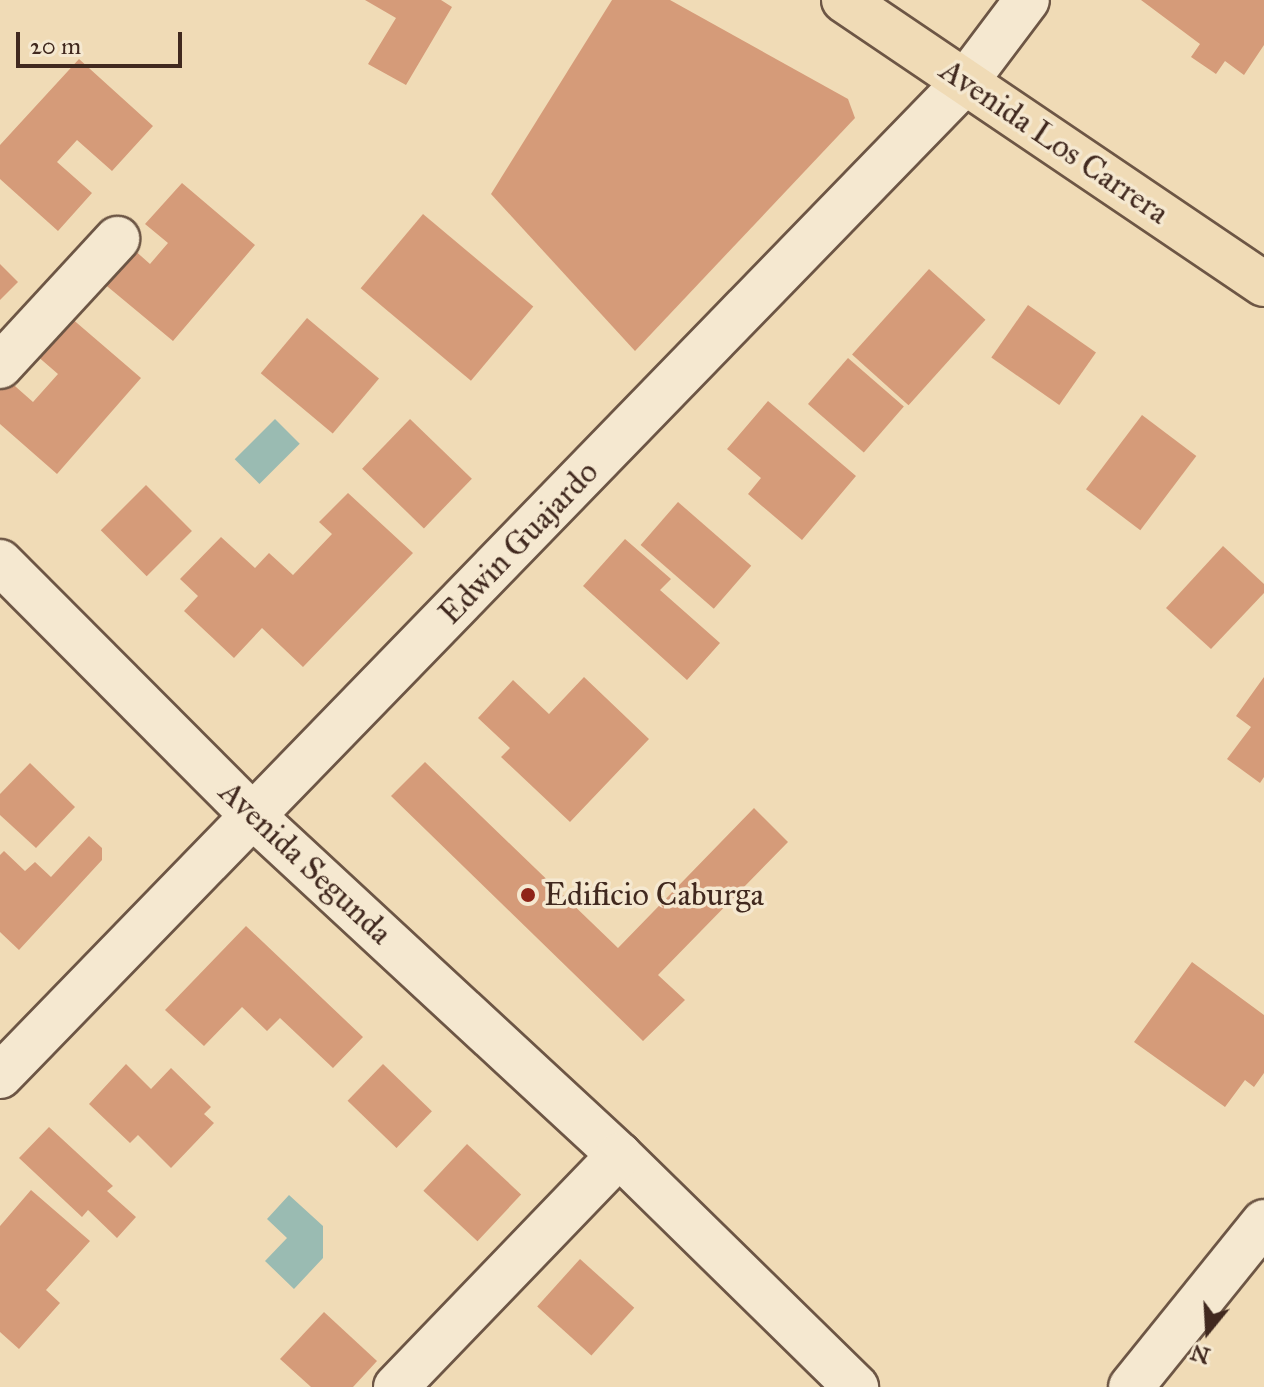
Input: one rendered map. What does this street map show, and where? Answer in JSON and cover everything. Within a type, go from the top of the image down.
[{"type":"main road","name":"Avenida Los Carrera","points":[[844,0],[1264,284]]},
{"type":"street","name":"Edwin Guajardo","points":[[0,1076],[966,81],[1027,0]]},
{"type":"street","points":[[0,366],[117,239]]},
{"type":"street","name":"Avenida Segunda","points":[[0,562],[254,817],[619,1155],[856,1387]]},
{"type":"street","points":[[396,1387],[619,1155]]},
{"type":"street","points":[[1131,1387],[1264,1222]]},
{"type":"water","points":[[275,419],[300,444],[259,484],[235,459]]},
{"type":"water","points":[[289,1195],[323,1226],[323,1258],[294,1289],[265,1261],[287,1238],[267,1219]]},
{"type":"building","points":[[365,0],[441,0],[452,7],[406,85],[368,64],[396,18]]},
{"type":"building","points":[[612,0],[670,0],[848,99],[855,118],[635,351],[491,194]]},
{"type":"building","points":[[1141,0],[1264,0],[1264,45],[1244,75],[1225,61],[1216,74],[1191,57],[1200,44]]},
{"type":"building","points":[[79,59],[153,126],[112,171],[77,140],[57,162],[92,193],[58,231],[0,179],[0,145]]},
{"type":"building","points":[[182,183],[255,245],[173,341],[102,282],[132,248],[150,264],[168,243],[145,224]]},
{"type":"building","points":[[423,214],[533,307],[471,381],[361,288]]},
{"type":"building","points":[[0,264],[18,282],[0,300]]},
{"type":"building","points":[[929,269],[985,320],[909,405],[852,354]]},
{"type":"building","points":[[1028,305],[1096,353],[1059,405],[991,357]]},
{"type":"building","points":[[70,317],[141,378],[57,474],[0,424],[0,387],[7,379],[33,402],[58,374],[36,355]]},
{"type":"building","points":[[307,318],[379,378],[333,434],[261,373]]},
{"type":"building","points":[[848,358],[904,407],[864,453],[808,404]]},
{"type":"building","points":[[768,401],[856,476],[802,540],[748,494],[761,478],[727,449]]},
{"type":"building","points":[[1142,415],[1196,456],[1140,530],[1086,489]]},
{"type":"building","points":[[410,419],[472,479],[424,528],[362,469]]},
{"type":"building","points":[[146,485],[192,531],[147,576],[101,530]]},
{"type":"building","points":[[348,493],[413,553],[303,667],[262,628],[234,658],[184,611],[198,596],[180,579],[221,537],[255,568],[269,553],[293,575],[332,534],[319,522]]},
{"type":"building","points":[[678,502],[751,566],[714,609],[641,545]]},
{"type":"building","points":[[625,539],[671,579],[660,590],[720,643],[687,680],[583,586]]},
{"type":"building","points":[[1223,546],[1264,584],[1264,593],[1211,649],[1166,608]]},
{"type":"building","points":[[584,677],[649,739],[570,822],[501,757],[510,748],[478,718],[513,680],[549,714]]},
{"type":"building","points":[[1264,677],[1264,777],[1260,783],[1227,759],[1251,727],[1236,716]]},
{"type":"building","name":"Edificio Caburga","points":[[425,762],[618,948],[754,808],[788,842],[658,975],[685,1000],[643,1041],[391,796]]},
{"type":"building","points":[[30,763],[75,807],[36,848],[0,815],[0,794]]},
{"type":"building","points":[[89,836],[102,848],[102,860],[19,950],[0,932],[0,855],[4,851],[25,871],[35,862],[51,877]]},
{"type":"building","points":[[246,926],[363,1037],[333,1068],[280,1018],[267,1031],[242,1007],[204,1046],[165,1010]]},
{"type":"building","points":[[1192,962],[1264,1015],[1264,1073],[1254,1087],[1245,1080],[1225,1107],[1134,1042]]},
{"type":"building","points":[[126,1064],[151,1089],[171,1068],[211,1107],[204,1114],[214,1123],[171,1168],[138,1135],[130,1143],[89,1104]]},
{"type":"building","points":[[383,1064],[432,1111],[396,1148],[348,1101]]},
{"type":"building","points":[[49,1127],[113,1186],[107,1191],[136,1217],[117,1238],[88,1210],[82,1217],[19,1158]]},
{"type":"building","points":[[467,1144],[521,1194],[477,1241],[423,1191]]},
{"type":"building","points":[[31,1190],[90,1241],[46,1290],[60,1303],[19,1349],[0,1332],[0,1226]]},
{"type":"building","points":[[580,1259],[634,1308],[591,1355],[537,1307]]},
{"type":"building","points":[[324,1312],[377,1361],[353,1387],[311,1387],[280,1359]]},
{"type":"place","name":"Edificio Caburga","points":[[528,895]]}]
